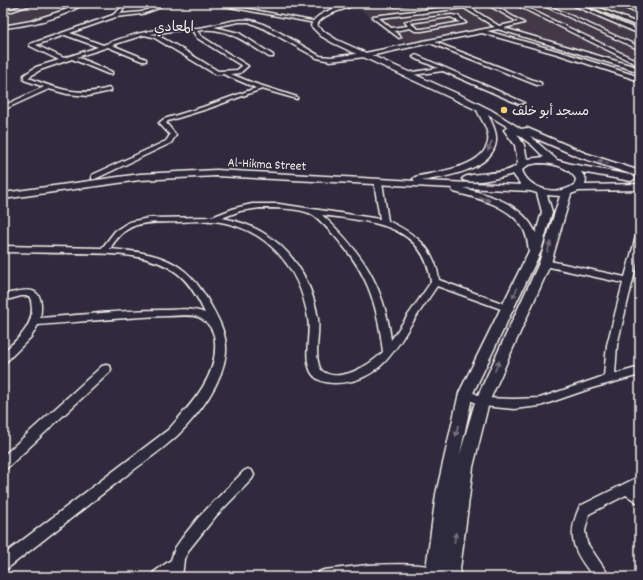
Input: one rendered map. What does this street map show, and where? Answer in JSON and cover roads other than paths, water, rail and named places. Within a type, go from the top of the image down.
[{"type":"street","points":[[3,12],[34,3]]},
{"type":"street","points":[[51,3],[70,8]]},
{"type":"street","points":[[3,28],[23,24],[82,3]]},
{"type":"street","points":[[115,16],[121,11],[126,3]]},
{"type":"street","points":[[64,60],[32,45],[115,16],[135,14],[152,10],[157,7],[158,3]]},
{"type":"street","points":[[210,3],[315,22]]},
{"type":"street","points":[[330,3],[345,7]]},
{"type":"street","points":[[315,22],[322,16],[355,3]]},
{"type":"street","points":[[390,15],[395,4],[412,3]]},
{"type":"street","points":[[109,90],[101,94],[85,95],[49,87],[26,79],[26,76],[31,72],[131,36],[179,29],[191,28],[194,30],[248,20],[265,27],[322,58],[330,59],[365,55],[522,23],[487,3],[374,17],[399,37]]},
{"type":"street","points":[[514,3],[546,20],[639,63]]},
{"type":"street","points":[[540,3],[640,49]]},
{"type":"street","points":[[570,3],[640,33]]},
{"type":"street","points":[[585,3],[640,26]]},
{"type":"street","points":[[616,3],[640,13]]},
{"type":"street","points":[[464,6],[499,28],[640,70]]},
{"type":"street","points":[[420,12],[430,19]]},
{"type":"street","points":[[546,20],[567,15]]},
{"type":"street","points":[[453,16],[460,20],[464,24],[420,30],[412,27],[407,22],[453,16]]},
{"type":"street","points":[[474,18],[481,17]]},
{"type":"street","points":[[460,20],[467,19]]},
{"type":"street","points":[[315,22],[314,26],[319,31],[365,55],[497,118],[582,155],[640,174]]},
{"type":"street","points":[[390,30],[412,27]]},
{"type":"street","points":[[441,27],[455,36]]},
{"type":"street","points":[[207,28],[237,34],[271,56]]},
{"type":"street","points":[[146,34],[155,36],[175,47],[214,72],[225,73],[241,70],[245,66],[199,37],[194,30]]},
{"type":"street","points":[[478,32],[510,39],[640,79]]},
{"type":"street","points":[[64,33],[144,60]]},
{"type":"street","points":[[428,42],[539,84]]},
{"type":"street","points":[[72,57],[110,73]]},
{"type":"street","points":[[416,57],[521,103]]},
{"type":"street","points":[[622,64],[639,63]]},
{"type":"street","points":[[407,75],[444,69]]},
{"type":"street","points":[[225,73],[242,82],[263,87],[295,98]]},
{"type":"street","points":[[3,108],[49,87]]},
{"type":"street","points":[[95,177],[169,142],[173,136],[162,123],[166,120],[263,87]]},
{"type":"street","points":[[324,577],[338,573],[382,572],[438,576],[446,488],[466,393],[535,251],[547,212],[536,190],[520,179],[520,167],[523,154],[517,139],[506,128],[478,108]]},
{"type":"street","points":[[417,179],[463,169],[485,156],[492,145],[493,136],[489,123],[478,108]]},
{"type":"street","points":[[497,118],[525,136],[554,162],[569,167],[640,180]]},
{"type":"street","name":"Al-Hikma Street","points":[[3,190],[150,171],[224,169],[417,179],[482,178],[520,167],[537,160],[554,162]]},
{"type":"street","points":[[569,167],[577,173],[581,179],[578,188]]},
{"type":"street","name":"Al-Hikma Street","points":[[3,196],[110,180],[188,174],[234,173],[536,190],[555,194],[566,193]]},
{"type":"street","points":[[378,182],[384,222]]},
{"type":"street","points":[[434,185],[485,198],[514,212],[521,218],[529,229],[535,251]]},
{"type":"street","points":[[450,577],[465,467],[482,402],[545,263],[566,193],[578,188],[640,187]]},
{"type":"street","points":[[105,251],[118,231],[131,223],[144,220],[213,219],[237,224],[257,232],[271,240],[283,252],[303,281],[313,320],[313,362],[317,373],[325,378],[337,379],[357,374],[373,366],[388,353],[435,282],[434,268],[428,254],[417,241],[403,230],[384,222],[279,206],[262,205],[236,209],[213,219]]},
{"type":"street","points":[[314,212],[332,227],[346,242],[370,278],[380,303],[386,327],[388,353]]},
{"type":"street","points":[[609,379],[612,345],[640,235]]},
{"type":"street","points":[[3,249],[105,251],[139,254],[157,258],[174,267],[189,278],[203,300],[219,331],[221,345],[220,364],[209,385],[194,409],[173,432],[3,563]]},
{"type":"street","points":[[545,263],[628,281]]},
{"type":"street","points":[[435,282],[507,308]]},
{"type":"street","points":[[3,298],[21,293],[33,294],[36,299],[38,314],[32,329],[3,358]]},
{"type":"street","points":[[35,322],[190,312],[202,314],[211,320],[219,331]]},
{"type":"street","points":[[3,464],[106,369]]},
{"type":"street","points":[[466,393],[482,402],[514,404],[540,402],[609,379],[640,371]]},
{"type":"street","points":[[159,577],[176,570],[180,553],[197,530],[248,475]]},
{"type":"street","points":[[604,577],[591,564],[582,546],[578,531],[584,510],[603,499],[640,482]]},
{"type":"street","points":[[627,488],[640,498]]},
{"type":"place","name":"مسجد أبو خلف","points":[[504,110]]},
{"type":"district","name":"المعادي","points":[[174,26]]}]
